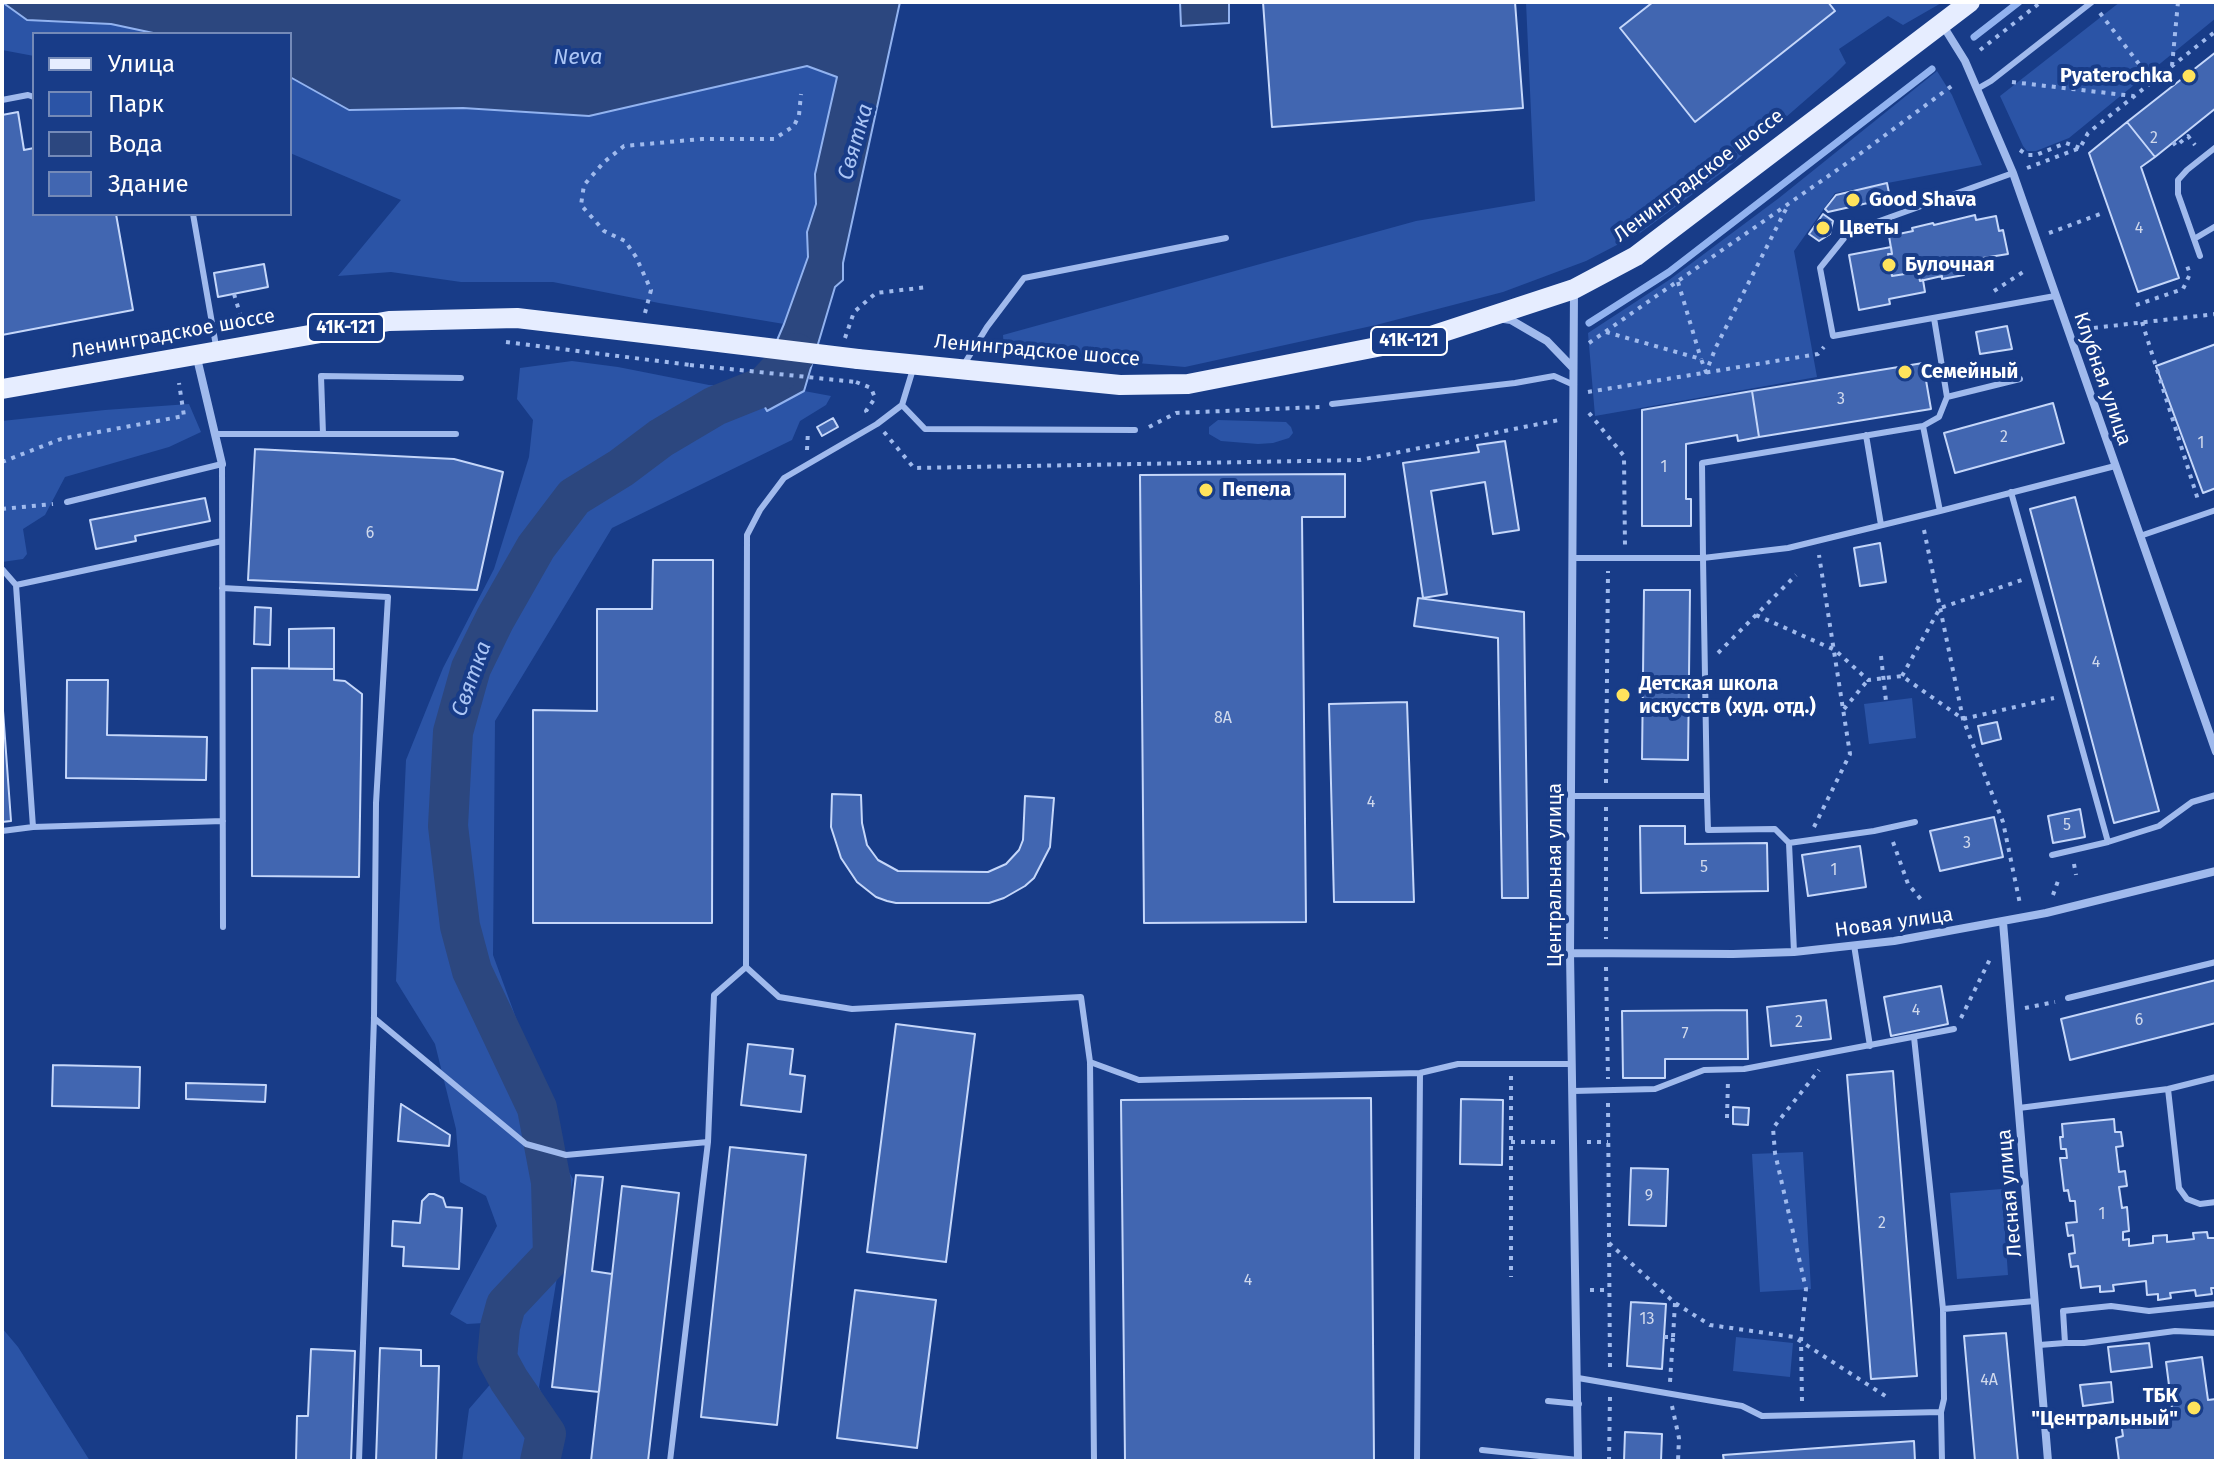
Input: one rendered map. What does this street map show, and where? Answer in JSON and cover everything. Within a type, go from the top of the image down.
[{"type":"main road","name":"Ленинградское шоссе","points":[[2,389],[389,321],[517,318],[858,359],[1120,385],[1188,384],[1428,337],[1574,289],[1636,256],[1970,2]]},
{"type":"street","name":"Клубная улица","points":[[1942,23],[1965,61],[2013,173],[2216,752]]},
{"type":"street","name":"Центральная улица","points":[[1574,289],[1570,953],[1578,1460]]},
{"type":"street","points":[[1491,316],[1511,320],[1533,332],[1547,341],[1574,368]]},
{"type":"street","points":[[206,352],[215,434],[222,464]]},
{"type":"street","name":"Новая улица","points":[[1570,953],[1794,952],[1894,941],[2023,918],[2216,871]]},
{"type":"street","name":"Лесная улица","points":[[2003,922],[2048,1461]]},
{"type":"lane","points":[[1977,89],[2092,2]]},
{"type":"lane","points":[[2,100],[32,96]]},
{"type":"lane","points":[[2200,256],[2178,194],[2178,180],[2216,147]]},
{"type":"lane","points":[[2013,173],[1849,232],[1820,268],[1833,336],[2055,296]]},
{"type":"lane","points":[[193,216],[206,298],[206,352]]},
{"type":"lane","points":[[2194,239],[2216,226]]},
{"type":"lane","points":[[961,369],[987,327],[1024,278],[1226,238]]},
{"type":"lane","points":[[1794,952],[1789,843],[1775,829],[1708,830],[1702,463],[1923,426],[1939,417],[1947,397],[1934,318]]},
{"type":"lane","points":[[914,365],[902,405],[877,424],[784,478],[760,510],[747,535],[746,967],[779,997],[852,1009],[1081,997],[1090,1062],[1094,1461]]},
{"type":"lane","points":[[323,434],[321,376],[461,378]]},
{"type":"lane","points":[[1332,404],[1554,376],[1574,385]]},
{"type":"lane","points":[[1947,397],[2020,379]]},
{"type":"lane","points":[[902,405],[925,429],[1135,430]]},
{"type":"lane","points":[[1923,426],[1940,511]]},
{"type":"lane","points":[[215,434],[456,434]]},
{"type":"lane","points":[[1866,435],[1881,525]]},
{"type":"lane","points":[[67,502],[222,464],[223,927]]},
{"type":"lane","points":[[1572,558],[1703,558],[1788,548],[2115,466]]},
{"type":"lane","points":[[2011,492],[2108,842]]},
{"type":"lane","points":[[2140,536],[2216,510]]},
{"type":"lane","points":[[16,585],[222,541]]},
{"type":"lane","points":[[2,569],[16,585],[33,827]]},
{"type":"lane","points":[[222,588],[388,597],[376,803],[374,1018],[359,1461]]},
{"type":"lane","points":[[2052,855],[2159,826],[2192,802],[2216,795]]},
{"type":"lane","points":[[1571,796],[1707,796]]},
{"type":"lane","points":[[2,831],[33,827],[223,821]]},
{"type":"lane","points":[[1789,843],[1915,822]]},
{"type":"lane","points":[[1854,945],[1870,1046]]},
{"type":"lane","points":[[2068,998],[2216,962]]},
{"type":"lane","points":[[670,1461],[708,1142],[714,995],[746,967]]},
{"type":"lane","points":[[374,1018],[526,1144],[566,1155],[708,1142]]},
{"type":"lane","points":[[1573,1091],[1655,1089],[1704,1070],[1744,1069],[1954,1029]]},
{"type":"lane","points":[[1914,1037],[1943,1309],[1942,1461]]},
{"type":"lane","points":[[1090,1062],[1139,1080],[1420,1073],[1458,1064],[1572,1064]]},
{"type":"lane","points":[[1417,1461],[1420,1073]]},
{"type":"lane","points":[[2019,1108],[2168,1089],[2216,1077]]},
{"type":"lane","points":[[2168,1089],[2179,1188],[2187,1199],[2200,1204],[2216,1202]]},
{"type":"lane","points":[[1943,1309],[2035,1301]]},
{"type":"lane","points":[[2065,1343],[2063,1311],[2111,1306],[2149,1311],[2216,1304]]},
{"type":"lane","points":[[2039,1345],[2084,1343],[2175,1331],[2216,1333]]},
{"type":"lane","points":[[1578,1378],[1742,1406],[1762,1416],[1941,1412]]},
{"type":"lane","points":[[1548,1401],[1579,1404]]},
{"type":"lane","points":[[1482,1450],[1578,1460]]},
{"type":"path","points":[[1980,50],[2041,2]]},
{"type":"path","points":[[2172,66],[2178,2]]},
{"type":"path","points":[[2106,7],[2100,13],[2152,82]]},
{"type":"path","points":[[2013,173],[2080,148],[2088,133],[2216,31]]},
{"type":"path","points":[[2004,89],[2025,72]]},
{"type":"path","points":[[2012,82],[2134,96]]},
{"type":"path","points":[[1585,345],[1953,85]]},
{"type":"path","points":[[642,333],[651,290],[625,241],[604,231],[581,205],[584,185],[604,162],[624,146],[702,139],[774,139],[794,126],[799,115],[801,94]]},
{"type":"path","points":[[2173,142],[2176,146],[2188,136]]},
{"type":"path","points":[[2019,150],[2027,155],[2036,155],[2066,143],[2080,148]]},
{"type":"path","points":[[1706,372],[1789,203]]},
{"type":"path","points":[[2035,237],[2103,213]]},
{"type":"path","points":[[2136,305],[2183,289],[2190,274],[2186,261],[2194,239]]},
{"type":"path","points":[[1678,282],[1706,372]]},
{"type":"path","points":[[845,332],[854,312],[876,293],[928,287]]},
{"type":"path","points":[[234,294],[245,329]]},
{"type":"path","points":[[2078,329],[2216,314]]},
{"type":"path","points":[[2142,322],[2203,515]]},
{"type":"path","points":[[1605,332],[1701,359]]},
{"type":"path","points":[[1625,558],[1624,456],[1589,415],[1588,391],[1818,354],[1833,336]]},
{"type":"path","points":[[504,341],[856,382],[871,388],[875,398],[866,411],[914,468],[1360,460],[1573,417]]},
{"type":"path","points":[[2,462],[61,439],[184,416],[179,383]]},
{"type":"path","points":[[1135,430],[1150,427],[1176,413],[1315,408],[1332,404]]},
{"type":"path","points":[[2,509],[67,502]]},
{"type":"path","points":[[1921,516],[1963,719],[2003,822],[2023,918]]},
{"type":"path","points":[[1807,840],[1850,754],[1817,541]]},
{"type":"path","points":[[1609,558],[1606,796],[1609,1461]]},
{"type":"path","points":[[1705,666],[1796,575]]},
{"type":"path","points":[[1902,676],[1940,608],[2034,576]]},
{"type":"path","points":[[1756,615],[1835,650],[1868,680]]},
{"type":"path","points":[[1881,656],[1886,701]]},
{"type":"path","points":[[1844,710],[1868,680],[1902,676],[1963,719],[2067,695]]},
{"type":"path","points":[[1888,828],[1908,884],[1924,903]]},
{"type":"path","points":[[1954,1029],[1994,951],[2005,942]]},
{"type":"path","points":[[2011,1012],[2068,998]]},
{"type":"path","points":[[1802,1415],[1801,1340],[1806,1289],[1775,1153],[1773,1128],[1833,1053]]},
{"type":"path","points":[[1511,1064],[1511,1277]]},
{"type":"path","points":[[1727,1118],[1728,1069]]},
{"type":"path","points":[[1511,1142],[1562,1142]]},
{"type":"path","points":[[1587,1142],[1608,1142]]},
{"type":"path","points":[[1609,1243],[1675,1303],[1710,1325],[1801,1340],[1910,1413]]},
{"type":"path","points":[[1588,1290],[1610,1290]]},
{"type":"path","points":[[1673,1337],[1675,1303]]},
{"type":"green space","points":[[2,2],[27,20],[111,24],[149,32],[32,32],[32,56],[2,50]]},
{"type":"green space","points":[[1526,2],[1943,2],[1903,25],[1888,16],[1839,49],[1846,63],[1832,77],[1724,171],[1640,233],[1586,261],[1503,292],[1376,325],[1185,367],[1004,350],[1003,335],[1416,221],[1535,201]]},
{"type":"green space","points":[[2120,2],[2216,2],[2216,18],[2069,138],[2036,151],[2027,151],[2000,96]]},
{"type":"green space","points":[[807,66],[837,77],[815,173],[816,204],[807,232],[808,257],[784,324],[553,282],[461,282],[391,272],[338,276],[401,200],[292,154],[292,78],[350,110],[463,108],[589,116]]},
{"type":"green space","points":[[1937,71],[1952,95],[1982,165],[1835,193],[1794,251],[1817,377],[1595,416],[1588,333],[1669,280],[1779,198]]},
{"type":"green space","points":[[572,361],[709,385],[754,387],[767,411],[804,391],[831,396],[826,405],[800,421],[792,440],[612,528],[495,721],[493,955],[566,1155],[566,1167],[573,1179],[539,1387],[559,1438],[556,1461],[462,1461],[469,1409],[494,1380],[484,1323],[467,1324],[450,1314],[497,1226],[486,1196],[460,1182],[456,1129],[435,1044],[396,981],[406,760],[443,668],[494,569],[529,457],[533,420],[517,399],[520,368]]},
{"type":"green space","points":[[189,404],[201,432],[169,447],[65,477],[45,515],[23,529],[27,554],[23,559],[2,562],[2,421]]},
{"type":"green space","points":[[1218,420],[1286,422],[1293,433],[1289,438],[1273,443],[1221,441],[1209,434],[1209,427]]},
{"type":"green space","points":[[1912,698],[1916,738],[1869,744],[1864,704]]},
{"type":"green space","points":[[1803,1152],[1811,1289],[1760,1292],[1752,1154]]},
{"type":"green space","points":[[2002,1189],[2008,1275],[1957,1279],[1950,1193]]},
{"type":"green space","points":[[2,1328],[18,1347],[90,1461],[2,1461]]},
{"type":"green space","points":[[1736,1337],[1793,1343],[1790,1377],[1733,1371]]},
{"type":"water","name":"Neva","points":[[2,2],[900,2],[843,263],[843,280],[835,287],[804,391],[767,411],[754,387],[784,324],[808,257],[807,232],[816,204],[815,174],[837,77],[807,66],[589,116],[463,108],[349,110],[292,78],[292,32],[149,32],[111,24],[27,20]]},
{"type":"water","points":[[1180,2],[1229,2],[1229,23],[1181,26]]},
{"type":"building","points":[[1263,2],[1515,2],[1523,108],[1272,127]]},
{"type":"building","points":[[1653,2],[1828,2],[1835,11],[1695,122],[1620,28]]},
{"type":"building","points":[[2216,52],[2216,108],[2155,157],[2127,122]]},
{"type":"building","points":[[18,112],[24,150],[32,148],[32,216],[116,216],[133,310],[2,335],[2,115]]},
{"type":"building","points":[[2127,122],[2155,157],[2141,167],[2179,278],[2138,292],[2089,153]]},
{"type":"building","points":[[1887,183],[1890,198],[1828,212],[1825,209],[1836,195]]},
{"type":"building","name":"Цветы","points":[[1823,214],[1833,221],[1830,234],[1819,241],[1809,234]]},
{"type":"building","points":[[1975,215],[1976,220],[1996,216],[1999,231],[2003,230],[2008,254],[1983,258],[1985,266],[1963,271],[1964,275],[1920,281],[1918,272],[1892,276],[1889,236]]},
{"type":"building","points":[[1891,247],[1892,254],[1888,254],[1892,276],[1918,272],[1925,292],[1889,299],[1890,304],[1859,310],[1849,255]]},
{"type":"building","points":[[264,264],[268,287],[218,297],[214,273]]},
{"type":"building","points":[[2007,326],[2012,349],[1980,354],[1976,332]]},
{"type":"building","points":[[2216,344],[2216,488],[2203,493],[2156,366]]},
{"type":"building","points":[[1923,363],[1931,409],[1759,437],[1752,391]]},
{"type":"building","points":[[1752,391],[1759,437],[1738,441],[1737,435],[1686,444],[1686,499],[1691,499],[1691,526],[1642,526],[1642,410]]},
{"type":"building","points":[[2053,403],[2064,443],[1955,473],[1944,433]]},
{"type":"building","points":[[833,418],[838,427],[822,436],[817,427]]},
{"type":"building","points":[[1505,441],[1519,530],[1493,534],[1485,482],[1431,491],[1447,594],[1423,598],[1403,463],[1479,452],[1477,445]]},
{"type":"building","points":[[255,449],[454,459],[503,472],[477,590],[248,580]]},
{"type":"building","points":[[1345,474],[1345,517],[1302,517],[1306,922],[1144,923],[1140,475]]},
{"type":"building","points":[[2075,497],[2159,811],[2114,823],[2030,509]]},
{"type":"building","points":[[205,498],[210,521],[135,536],[136,541],[96,549],[90,520]]},
{"type":"building","points":[[1880,543],[1886,582],[1860,586],[1854,548]]},
{"type":"building","points":[[653,560],[713,560],[712,923],[533,923],[533,710],[597,711],[597,609],[652,609]]},
{"type":"building","points":[[1644,590],[1690,590],[1688,760],[1642,759]]},
{"type":"building","points":[[1418,598],[1524,612],[1528,898],[1502,898],[1498,638],[1414,626]]},
{"type":"building","points":[[255,607],[271,608],[270,645],[254,644]]},
{"type":"building","points":[[334,628],[334,669],[289,669],[289,629]]},
{"type":"building","points":[[252,668],[334,669],[334,680],[345,681],[362,694],[359,877],[252,876]]},
{"type":"building","points":[[67,680],[108,680],[107,735],[207,737],[206,780],[66,778]]},
{"type":"building","points":[[2,697],[11,821],[2,822]]},
{"type":"building","points":[[1407,702],[1414,902],[1334,902],[1329,704]]},
{"type":"building","points":[[1997,722],[2001,739],[1982,744],[1978,726]]},
{"type":"building","points":[[832,794],[861,795],[867,845],[878,860],[898,871],[988,872],[1006,864],[1019,850],[1023,840],[1025,796],[1054,798],[1050,847],[1034,878],[1004,898],[989,903],[887,901],[876,897],[857,882],[841,858],[831,827]]},
{"type":"building","points":[[2080,809],[2085,837],[2053,843],[2048,816]]},
{"type":"building","points":[[1994,817],[2003,857],[1940,871],[1930,831]]},
{"type":"building","points":[[1640,826],[1685,826],[1685,844],[1767,843],[1768,891],[1641,893]]},
{"type":"building","points":[[1860,846],[1866,887],[1808,896],[1802,855]]},
{"type":"building","points":[[2216,980],[2216,1023],[2070,1060],[2061,1019]]},
{"type":"building","points":[[1941,986],[1948,1024],[1891,1036],[1884,997]]},
{"type":"building","points":[[1826,1000],[1831,1039],[1771,1046],[1767,1007]]},
{"type":"building","points":[[1747,1010],[1748,1059],[1665,1059],[1665,1078],[1623,1078],[1622,1011]]},
{"type":"building","points":[[896,1024],[975,1034],[946,1262],[867,1252]]},
{"type":"building","points":[[748,1044],[793,1049],[790,1074],[805,1076],[801,1112],[741,1105]]},
{"type":"building","points":[[53,1065],[140,1067],[139,1108],[52,1106]]},
{"type":"building","points":[[1893,1071],[1917,1376],[1871,1379],[1847,1075]]},
{"type":"building","points":[[186,1083],[266,1085],[265,1102],[186,1099]]},
{"type":"building","points":[[1371,1098],[1374,1461],[1125,1461],[1121,1100]]},
{"type":"building","points":[[1461,1099],[1503,1100],[1502,1165],[1460,1164]]},
{"type":"building","points":[[401,1104],[450,1135],[449,1146],[398,1141]]},
{"type":"building","points":[[1733,1107],[1749,1108],[1748,1125],[1733,1124]]},
{"type":"building","points":[[2114,1119],[2115,1132],[2121,1132],[2123,1146],[2116,1147],[2119,1172],[2125,1171],[2127,1186],[2119,1187],[2122,1208],[2127,1207],[2129,1231],[2123,1232],[2123,1240],[2129,1239],[2129,1246],[2153,1243],[2153,1236],[2167,1235],[2167,1242],[2194,1239],[2193,1233],[2207,1232],[2208,1238],[2216,1238],[2216,1288],[2211,1288],[2212,1294],[2196,1296],[2195,1290],[2170,1293],[2171,1298],[2158,1300],[2158,1294],[2147,1295],[2146,1281],[2113,1285],[2114,1291],[2100,1292],[2100,1286],[2081,1288],[2078,1266],[2071,1267],[2069,1254],[2075,1253],[2073,1235],[2068,1236],[2066,1223],[2077,1222],[2075,1201],[2070,1201],[2068,1190],[2064,1191],[2060,1158],[2067,1158],[2066,1149],[2061,1149],[2062,1124]]},
{"type":"building","points":[[730,1147],[806,1155],[777,1425],[701,1417]]},
{"type":"building","points":[[1631,1168],[1668,1169],[1666,1226],[1629,1225]]},
{"type":"building","points":[[576,1175],[603,1177],[592,1271],[612,1274],[599,1392],[552,1387]]},
{"type":"building","points":[[622,1186],[679,1193],[648,1461],[591,1461]]},
{"type":"building","points":[[429,1194],[443,1198],[446,1207],[462,1208],[459,1269],[403,1266],[404,1247],[392,1246],[393,1221],[420,1223],[422,1201]]},
{"type":"building","points":[[855,1290],[936,1300],[917,1448],[837,1438]]},
{"type":"building","points":[[1631,1302],[1666,1304],[1662,1369],[1627,1366]]},
{"type":"building","points":[[2006,1333],[2018,1461],[1975,1461],[1964,1336]]},
{"type":"building","points":[[2149,1343],[2152,1367],[2111,1372],[2108,1347]]},
{"type":"building","points":[[380,1348],[421,1350],[421,1366],[439,1366],[436,1461],[376,1461]]},
{"type":"building","points":[[311,1349],[355,1351],[351,1461],[296,1461],[297,1416],[308,1416]]},
{"type":"building","name":"ТБК \"Центральный\"","points":[[2202,1357],[2208,1400],[2216,1399],[2216,1461],[2119,1461],[2116,1438],[2123,1436],[2121,1423],[2173,1416],[2166,1362]]},
{"type":"building","points":[[2111,1382],[2113,1402],[2083,1406],[2080,1385]]},
{"type":"building","points":[[1625,1432],[1662,1434],[1661,1461],[1624,1461]]},
{"type":"building","points":[[1914,1441],[1915,1461],[1724,1461],[1723,1455]]},
{"type":"waterway","points":[[1974,37],[2019,2]]},
{"type":"waterway","points":[[1589,323],[1669,272],[1932,69]]},
{"type":"waterway","name":"Святка","points":[[540,1461],[546,1434],[497,1358],[506,1305],[553,1255],[551,1182],[537,1108],[472,971],[460,926],[448,826],[453,732],[471,668],[495,619],[536,547],[574,497],[715,406],[765,386],[796,353]]},
{"type":"place","name":"Pyaterochka","points":[[2189,76]]},
{"type":"place","name":"Good Shava","points":[[1853,200]]},
{"type":"place","name":"Цветы","points":[[1823,228]]},
{"type":"place","name":"Булочная","points":[[1889,265]]},
{"type":"place","name":"Семейный","points":[[1905,372]]},
{"type":"place","name":"Пепела","points":[[1206,490]]},
{"type":"place","name":"Детская школа искусств (худ. отд.)","points":[[1623,695]]},
{"type":"place","name":"ТБК \"Центральный\"","points":[[2194,1408]]}]
